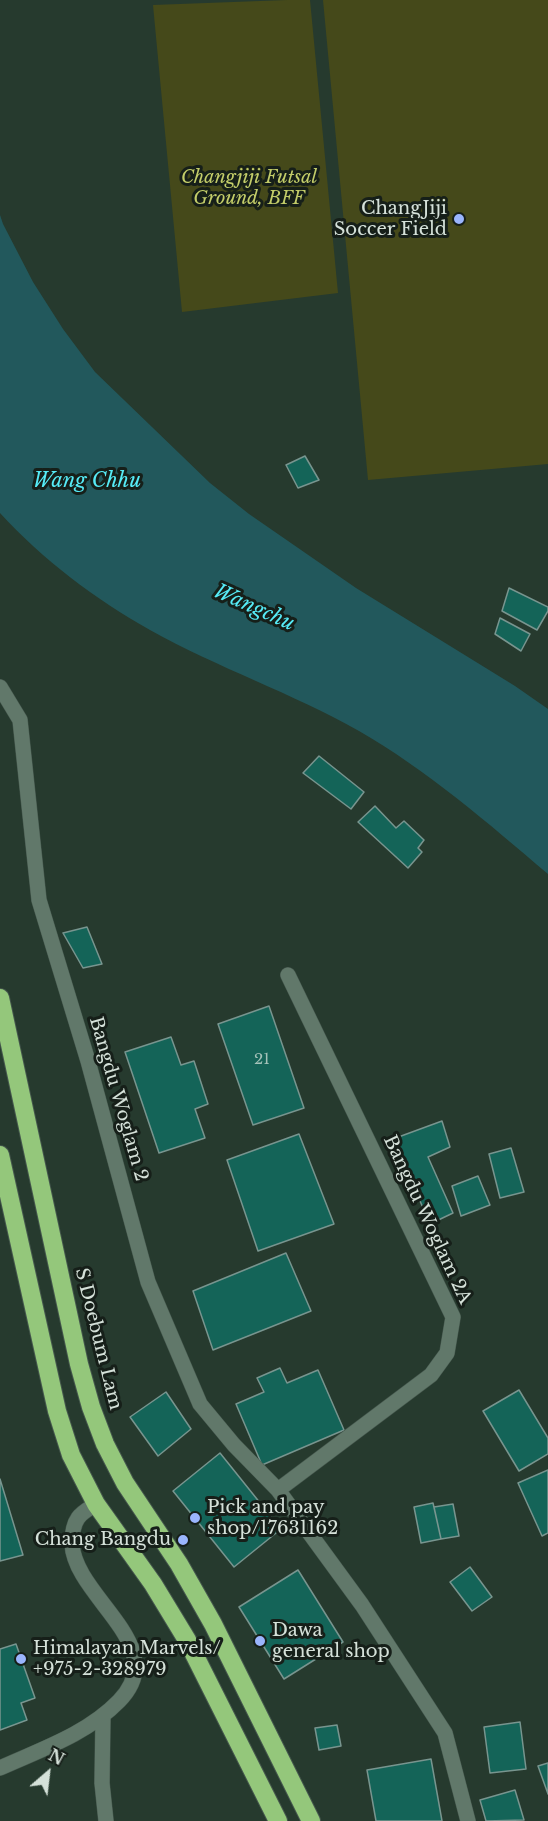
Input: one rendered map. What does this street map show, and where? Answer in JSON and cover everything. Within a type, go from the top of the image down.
[{"type":"highway","name":"S Doebum Lam","points":[[0,998],[79,1364],[94,1416],[125,1483],[179,1564],[213,1624],[311,1821]]},
{"type":"highway","points":[[0,1155],[57,1411],[71,1455],[96,1503],[153,1584],[187,1640],[278,1821]]},
{"type":"street","name":"Bangdu Woglam 2","points":[[0,687],[20,720],[39,900],[88,1061],[148,1282],[200,1404],[234,1445],[278,1490],[362,1605],[445,1733],[468,1821]]},
{"type":"street","name":"Bangdu Woglam 2A","points":[[278,1490],[431,1375],[447,1353],[453,1317],[288,975]]},
{"type":"street","points":[[0,1768],[75,1734],[103,1716],[121,1699],[132,1681],[137,1662],[131,1645],[80,1573],[73,1553],[74,1525],[79,1516],[96,1503]]},
{"type":"street","points":[[103,1716],[102,1783],[106,1821]]},
{"type":"green space","name":"Changjiji Futsal Ground, BFF","points":[[310,0],[338,293],[182,312],[153,5]]},
{"type":"green space","name":"ChangJiji Soccer Field","points":[[323,0],[548,0],[548,464],[368,480]]},
{"type":"water","name":"Wang Chhu","points":[[0,215],[33,282],[63,329],[95,372],[210,483],[249,514],[356,588],[515,686],[548,709],[548,874],[456,798],[384,746],[334,717],[176,644],[109,605],[70,578],[0,513]]},
{"type":"building","points":[[305,456],[319,480],[298,488],[286,465]]},
{"type":"building","points":[[509,588],[548,607],[537,630],[502,611]]},
{"type":"building","points":[[500,618],[530,634],[521,651],[495,634]]},
{"type":"building","points":[[319,756],[364,792],[351,809],[303,773]]},
{"type":"building","points":[[375,806],[396,828],[404,821],[424,840],[418,848],[422,852],[408,868],[358,822]]},
{"type":"building","points":[[87,927],[102,964],[83,968],[63,933]]},
{"type":"building","points":[[269,1006],[304,1108],[253,1125],[218,1024]]},
{"type":"building","points":[[171,1037],[181,1065],[194,1061],[208,1104],[195,1109],[205,1138],[159,1153],[125,1052]]},
{"type":"building","points":[[442,1121],[450,1147],[428,1157],[453,1213],[430,1224],[393,1139]]},
{"type":"building","points":[[299,1134],[334,1224],[258,1251],[227,1160]]},
{"type":"building","points":[[511,1148],[524,1192],[500,1198],[489,1154]]},
{"type":"building","points":[[478,1176],[490,1205],[461,1216],[452,1186]]},
{"type":"building","points":[[286,1253],[311,1311],[213,1350],[193,1291]]},
{"type":"building","points":[[280,1368],[287,1383],[318,1370],[344,1430],[262,1465],[236,1404],[264,1392],[257,1378]]},
{"type":"building","points":[[519,1390],[548,1438],[548,1454],[519,1471],[483,1411]]},
{"type":"building","points":[[166,1392],[191,1429],[158,1456],[130,1417]]},
{"type":"building","points":[[220,1453],[281,1529],[234,1567],[173,1491]]},
{"type":"building","points":[[548,1470],[548,1533],[542,1536],[518,1483]]},
{"type":"building","points":[[0,1479],[23,1555],[0,1561]]},
{"type":"building","points":[[433,1503],[441,1539],[421,1543],[414,1507]]},
{"type":"building","points":[[453,1504],[459,1536],[441,1539],[434,1507]]},
{"type":"building","points":[[470,1567],[492,1597],[472,1611],[450,1582]]},
{"type":"building","points":[[298,1570],[343,1642],[284,1679],[239,1607]]},
{"type":"building","points":[[16,1644],[35,1698],[21,1703],[27,1720],[0,1730],[0,1649]]},
{"type":"building","points":[[520,1722],[526,1769],[490,1773],[484,1727]]},
{"type":"building","points":[[337,1725],[341,1746],[319,1750],[315,1728]]},
{"type":"building","points":[[431,1759],[442,1821],[376,1821],[367,1770]]},
{"type":"building","points":[[548,1763],[548,1794],[538,1766]]},
{"type":"building","points":[[515,1790],[524,1820],[486,1821],[480,1800]]},
{"type":"place","name":"ChangJiji Soccer Field","points":[[459,219]]},
{"type":"place","name":"Pick and pay shop/17631162","points":[[195,1518]]},
{"type":"place","name":"Chang Bangdu","points":[[183,1540]]},
{"type":"place","name":"Dawa general shop","points":[[260,1641]]},
{"type":"place","name":"Himalayan Marvels/ +975-2-328979","points":[[21,1659]]},
{"type":"water label","name":"Wangchu","points":[[254,608]]}]
